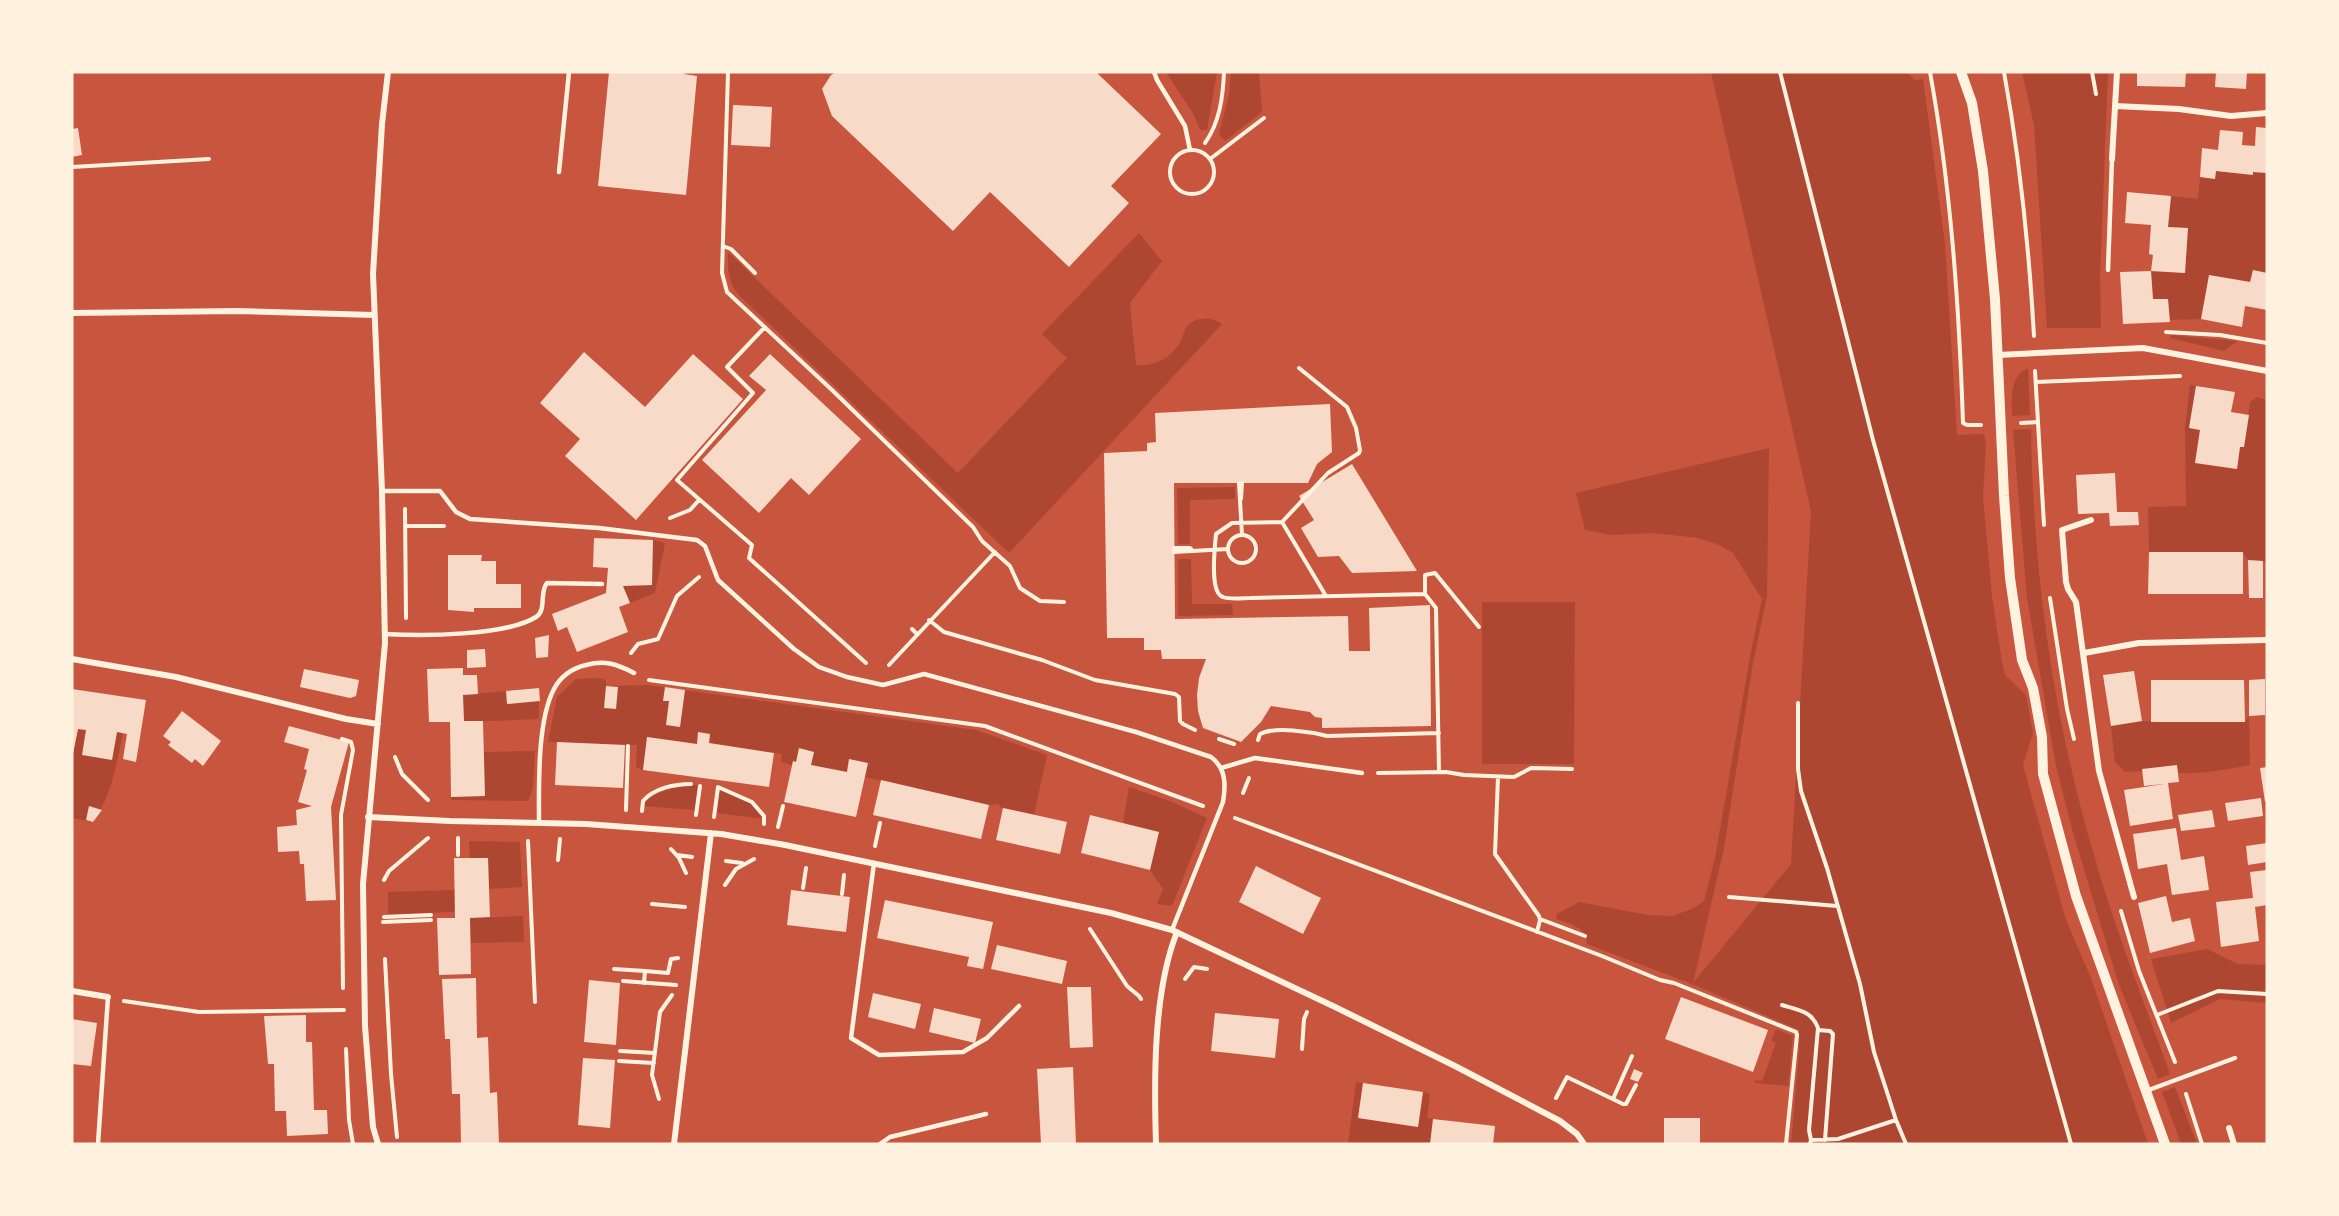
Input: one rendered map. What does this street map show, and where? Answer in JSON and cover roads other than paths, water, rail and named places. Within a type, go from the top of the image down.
[{"type":"street","points":[[378,1144],[373,1127],[365,1026],[363,884],[385,634],[374,261],[382,124],[388,72]]},
{"type":"street","points":[[1960,72],[1972,103],[1983,171],[1998,355],[2004,496],[2015,617],[2022,660],[2031,682],[2038,714],[2042,737],[2043,774],[2076,896],[2165,1144]]},
{"type":"street","points":[[2112,159],[2117,72]]},
{"type":"street","points":[[2115,106],[2187,109],[2231,116],[2267,113]]},
{"type":"street","points":[[72,314],[238,311],[374,315]]},
{"type":"street","points":[[1998,355],[2143,348],[2267,371]]},
{"type":"street","points":[[2091,520],[2062,530],[2067,586],[2076,602],[2099,771],[2134,897]]},
{"type":"street","points":[[2084,653],[2139,643],[2267,640]]},
{"type":"street","points":[[72,659],[166,675],[352,721],[378,724]]},
{"type":"street","points":[[368,817],[636,826],[711,833],[766,841],[1111,913],[1174,931],[1455,1066],[1560,1121],[1577,1134],[1584,1144]]},
{"type":"street","points":[[674,1144],[711,833]]},
{"type":"street","points":[[1156,1144],[1154,1076],[1164,974],[1174,931]]},
{"type":"street","points":[[72,991],[108,997]]},
{"type":"street","points":[[2229,1128],[2234,1144]]},
{"type":"lane","points":[[559,172],[569,72]]},
{"type":"lane","points":[[1154,72],[1156,80],[1185,126],[1190,150]]},
{"type":"lane","points":[[2108,270],[2112,159]]},
{"type":"lane","points":[[382,491],[440,491],[456,512],[470,519],[599,528],[696,540],[705,546],[718,580],[794,650],[813,664],[884,685],[924,674],[1048,707],[1199,752],[1215,759],[1221,768],[1225,790],[1219,812],[1174,931]]},
{"type":"lane","points":[[385,634],[494,630],[518,626],[538,615],[541,609],[543,587],[547,583],[602,584]]},
{"type":"lane","points":[[539,822],[541,749],[553,690],[564,676],[581,666],[601,662],[615,663],[634,673]]},
{"type":"lane","points":[[1221,768],[1260,758],[1362,773]]},
{"type":"lane","points":[[874,863],[851,1038],[879,1055],[963,1052],[987,1038],[1018,1006]]},
{"type":"lane","points":[[98,1144],[108,997]]},
{"type":"lane","points":[[2145,1091],[2235,1058]]},
{"type":"lane","points":[[880,1144],[885,1138],[986,1114]]}]
